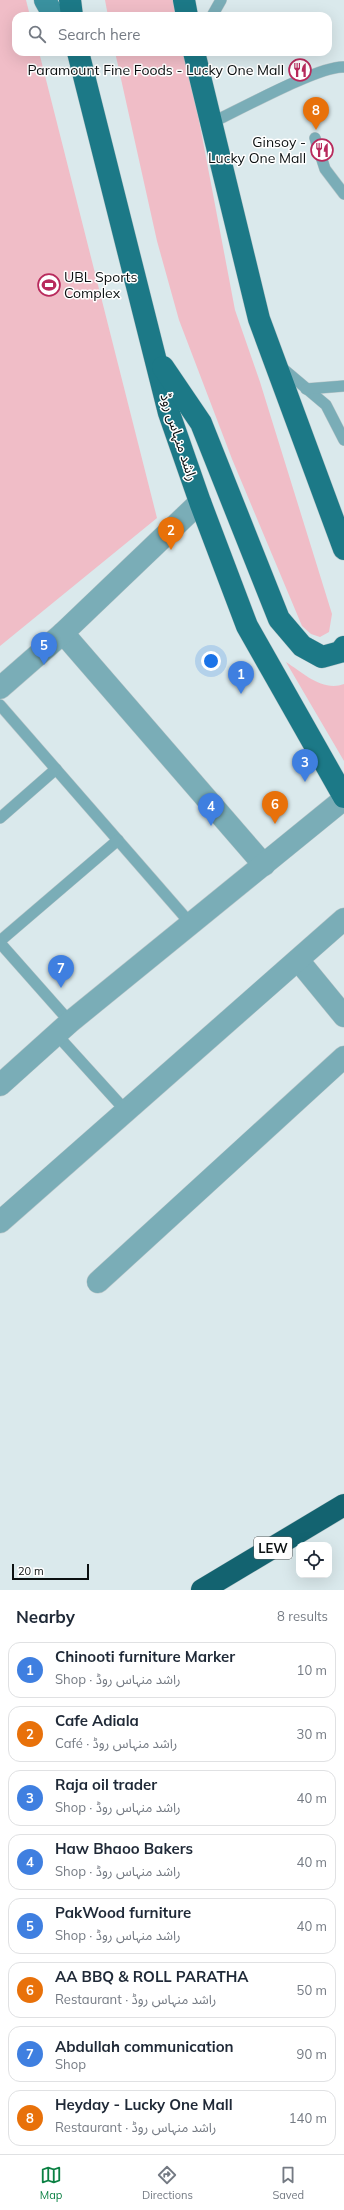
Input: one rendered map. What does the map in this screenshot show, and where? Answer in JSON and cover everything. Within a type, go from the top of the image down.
[{"type":"highway","name":"LEW","points":[[202,1590],[344,1505]]},
{"type":"main road","points":[[45,0],[52,12]]},
{"type":"main road","points":[[70,0],[72,12]]},
{"type":"main road","points":[[184,0],[186,12]]},
{"type":"main road","points":[[195,56],[259,319],[344,549]]},
{"type":"main road","name":"راشد منہاس روڈ","points":[[77,57],[169,413],[200,502],[247,626],[344,798]]},
{"type":"main road","points":[[154,353],[201,423],[279,619],[302,646],[322,657],[340,652],[344,647]]},
{"type":"street","points":[[0,688],[63,633],[200,502]]},
{"type":"street","points":[[63,633],[264,865]]},
{"type":"street","points":[[0,1085],[64,1029],[344,798]]},
{"type":"street","points":[[0,1222],[344,919]]},
{"type":"street","points":[[298,960],[344,1016]]},
{"type":"street","points":[[98,1282],[344,1057]]},
{"type":"lane","points":[[214,12],[221,0]]},
{"type":"lane","points":[[212,123],[306,78],[338,66],[344,67]]},
{"type":"lane","points":[[315,138],[325,169],[344,194]]},
{"type":"lane","points":[[274,362],[326,405],[344,440]]},
{"type":"lane","points":[[306,389],[344,386]]},
{"type":"lane","points":[[0,705],[191,924]]},
{"type":"lane","points":[[0,818],[56,769]]},
{"type":"lane","points":[[118,840],[0,942],[126,1111]]},
{"type":"shaded area","name":"UBL Sports Complex","points":[[0,0],[26,0],[29,12],[12,12],[12,56],[40,56],[157,518],[0,646]]},
{"type":"shaded area","points":[[105,0],[174,0],[177,12],[107,12]]},
{"type":"shaded area","points":[[116,56],[187,56],[235,310],[260,382],[332,614],[329,632],[320,637],[311,634],[302,626],[232,459],[179,320],[157,241]]},
{"type":"shaded area","points":[[286,662],[306,676],[321,683],[336,686],[344,684],[344,761]]},
{"type":"place","name":"Paramount Fine Foods - Lucky One Mall","points":[[300,70]]},
{"type":"place","name":"Heyday - Lucky One Mall","points":[[316,130]]},
{"type":"place","name":"Ginsoy - Lucky One Mall","points":[[322,150]]},
{"type":"place","name":"UBL Sports Complex","points":[[49,285]]},
{"type":"place","name":"Cafe Adiala","points":[[171,550]]},
{"type":"place","name":"PakWood furniture","points":[[44,665]]},
{"type":"place","name":"Chinooti furniture Marker","points":[[241,694]]},
{"type":"place","name":"Raja oil trader","points":[[305,782]]},
{"type":"place","name":"AA BBQ & ROLL PARATHA","points":[[275,824]]},
{"type":"place","name":"Haw Bhaoo Bakers","points":[[211,826]]},
{"type":"place","name":"Abdullah communication","points":[[61,988]]}]
